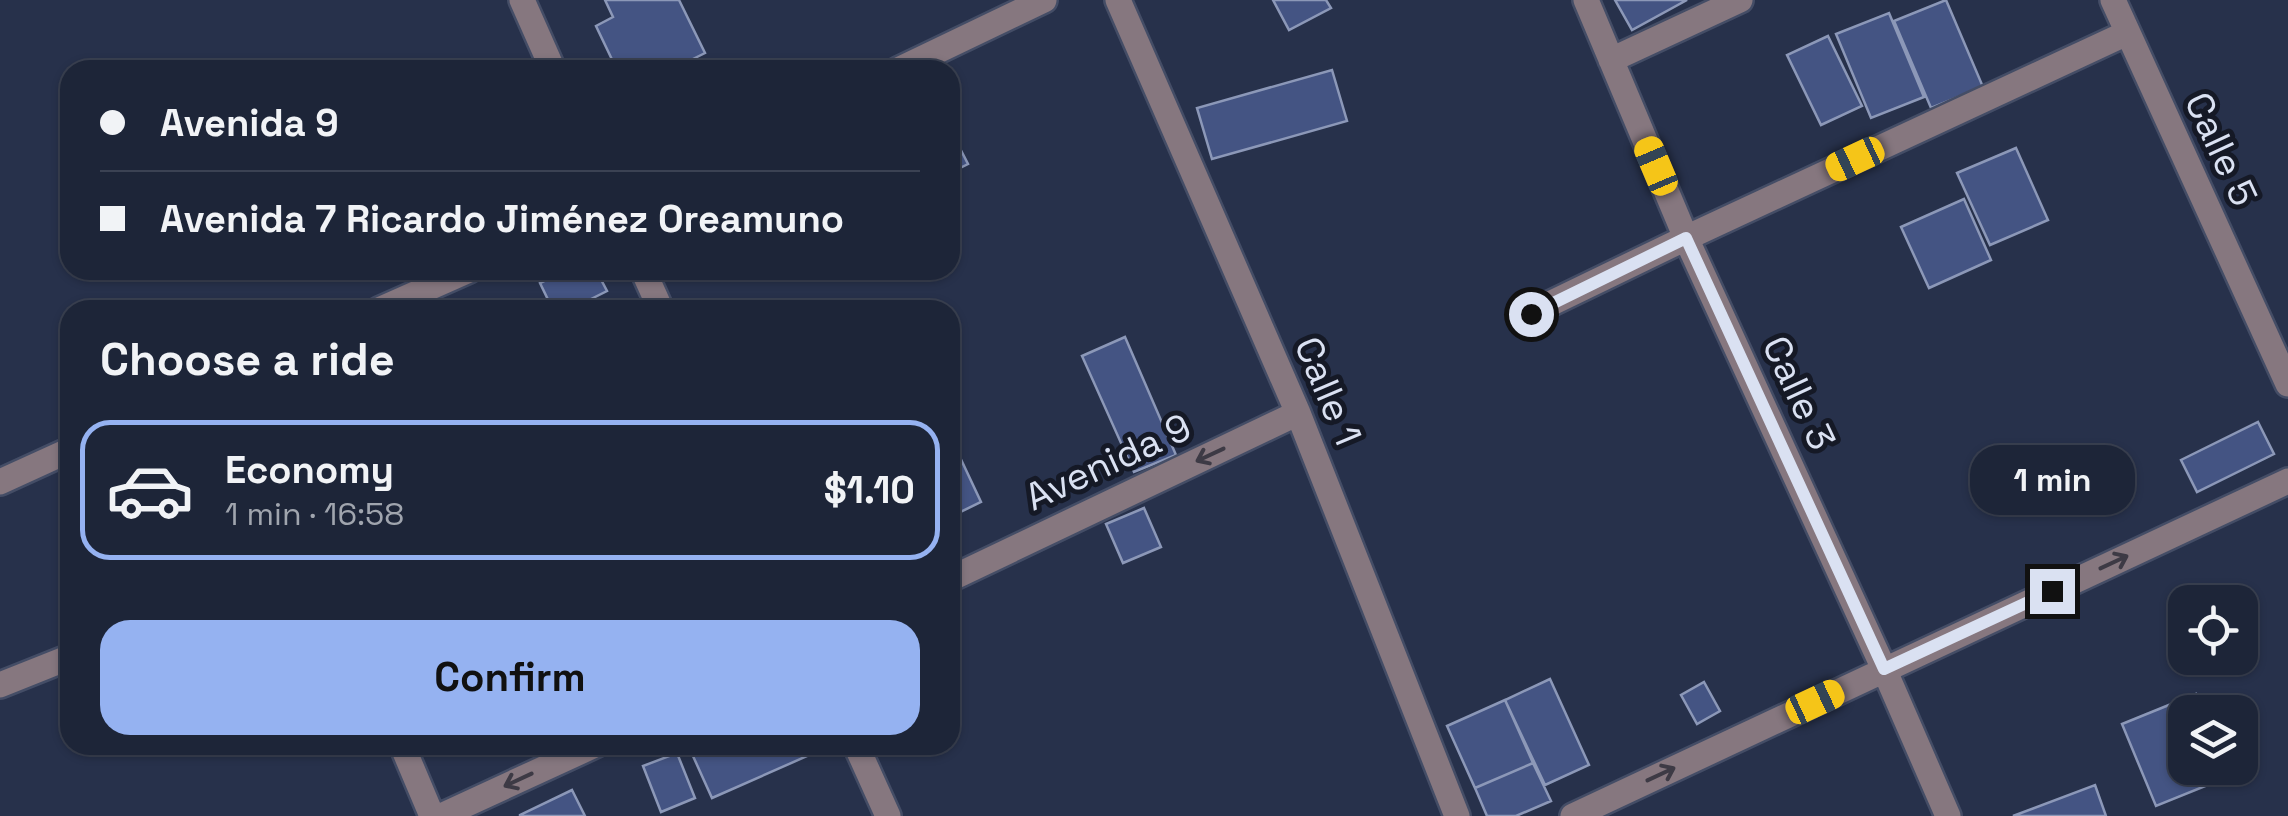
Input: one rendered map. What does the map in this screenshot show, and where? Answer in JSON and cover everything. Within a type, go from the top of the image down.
[{"type":"street","points":[[522,0],[549,60]]},
{"type":"street","points":[[919,60],[1044,0]]},
{"type":"street","name":"Calle 1","points":[[1118,0],[1298,413],[1456,816]]},
{"type":"street","name":"Calle 3","points":[[1586,0],[1686,238],[1948,816]]},
{"type":"street","points":[[1610,60],[1740,0]]},
{"type":"street","name":"Calle 5","points":[[2113,0],[2288,384]]},
{"type":"street","points":[[1531,314],[2127,33]]},
{"type":"street","points":[[402,300],[446,280]]},
{"type":"street","name":"Avenida 9","points":[[960,574],[1298,413]]},
{"type":"street","points":[[0,482],[60,455]]},
{"type":"street","points":[[1573,816],[2288,481]]},
{"type":"street","points":[[0,685],[60,661]]},
{"type":"street","points":[[406,755],[432,816]]},
{"type":"street","points":[[442,816],[574,755]]},
{"type":"street","points":[[861,755],[888,816]]},
{"type":"building","points":[[605,0],[679,0],[705,53],[691,60],[612,60],[596,26],[613,17]]},
{"type":"building","points":[[1273,0],[1326,0],[1331,8],[1289,30]]},
{"type":"building","points":[[1615,0],[1687,0],[1632,30]]},
{"type":"building","points":[[1946,0],[1983,87],[1931,108],[1894,21]]},
{"type":"building","points":[[1889,13],[1924,97],[1871,118],[1836,34]]},
{"type":"building","points":[[1828,36],[1862,106],[1821,125],[1787,55]]},
{"type":"building","points":[[1332,70],[1347,121],[1212,159],[1197,108]]},
{"type":"building","points":[[960,148],[968,164],[960,168]]},
{"type":"building","points":[[2016,148],[2048,220],[1990,245],[1957,173]]},
{"type":"building","points":[[1964,199],[1991,260],[1929,288],[1901,227]]},
{"type":"building","points":[[601,280],[607,291],[589,300],[548,300],[540,283]]},
{"type":"building","points":[[1125,337],[1176,455],[1134,472],[1082,356]]},
{"type":"building","points":[[2258,422],[2274,454],[2197,492],[2181,460]]},
{"type":"building","points":[[960,457],[981,502],[960,512]]},
{"type":"building","points":[[1144,508],[1161,547],[1123,563],[1106,524]]},
{"type":"building","points":[[1550,679],[1589,765],[1545,785],[1505,700]]},
{"type":"building","points":[[1704,682],[1720,711],[1697,724],[1681,695]]},
{"type":"building","points":[[1505,700],[1533,763],[1475,788],[1447,726]]},
{"type":"building","points":[[2168,705],[2168,785],[2208,785],[2156,806],[2122,724]]},
{"type":"building","points":[[678,755],[695,798],[661,812],[643,766]]},
{"type":"building","points":[[693,755],[809,755],[712,798]]},
{"type":"building","points":[[1533,763],[1551,801],[1516,816],[1487,816],[1475,788]]},
{"type":"building","points":[[2095,785],[2106,816],[2013,816]]},
{"type":"building","points":[[572,790],[585,816],[520,816],[520,815]]},
{"type":"route","points":[[1531,314],[1686,238],[1884,669],[2052,591]]}]
